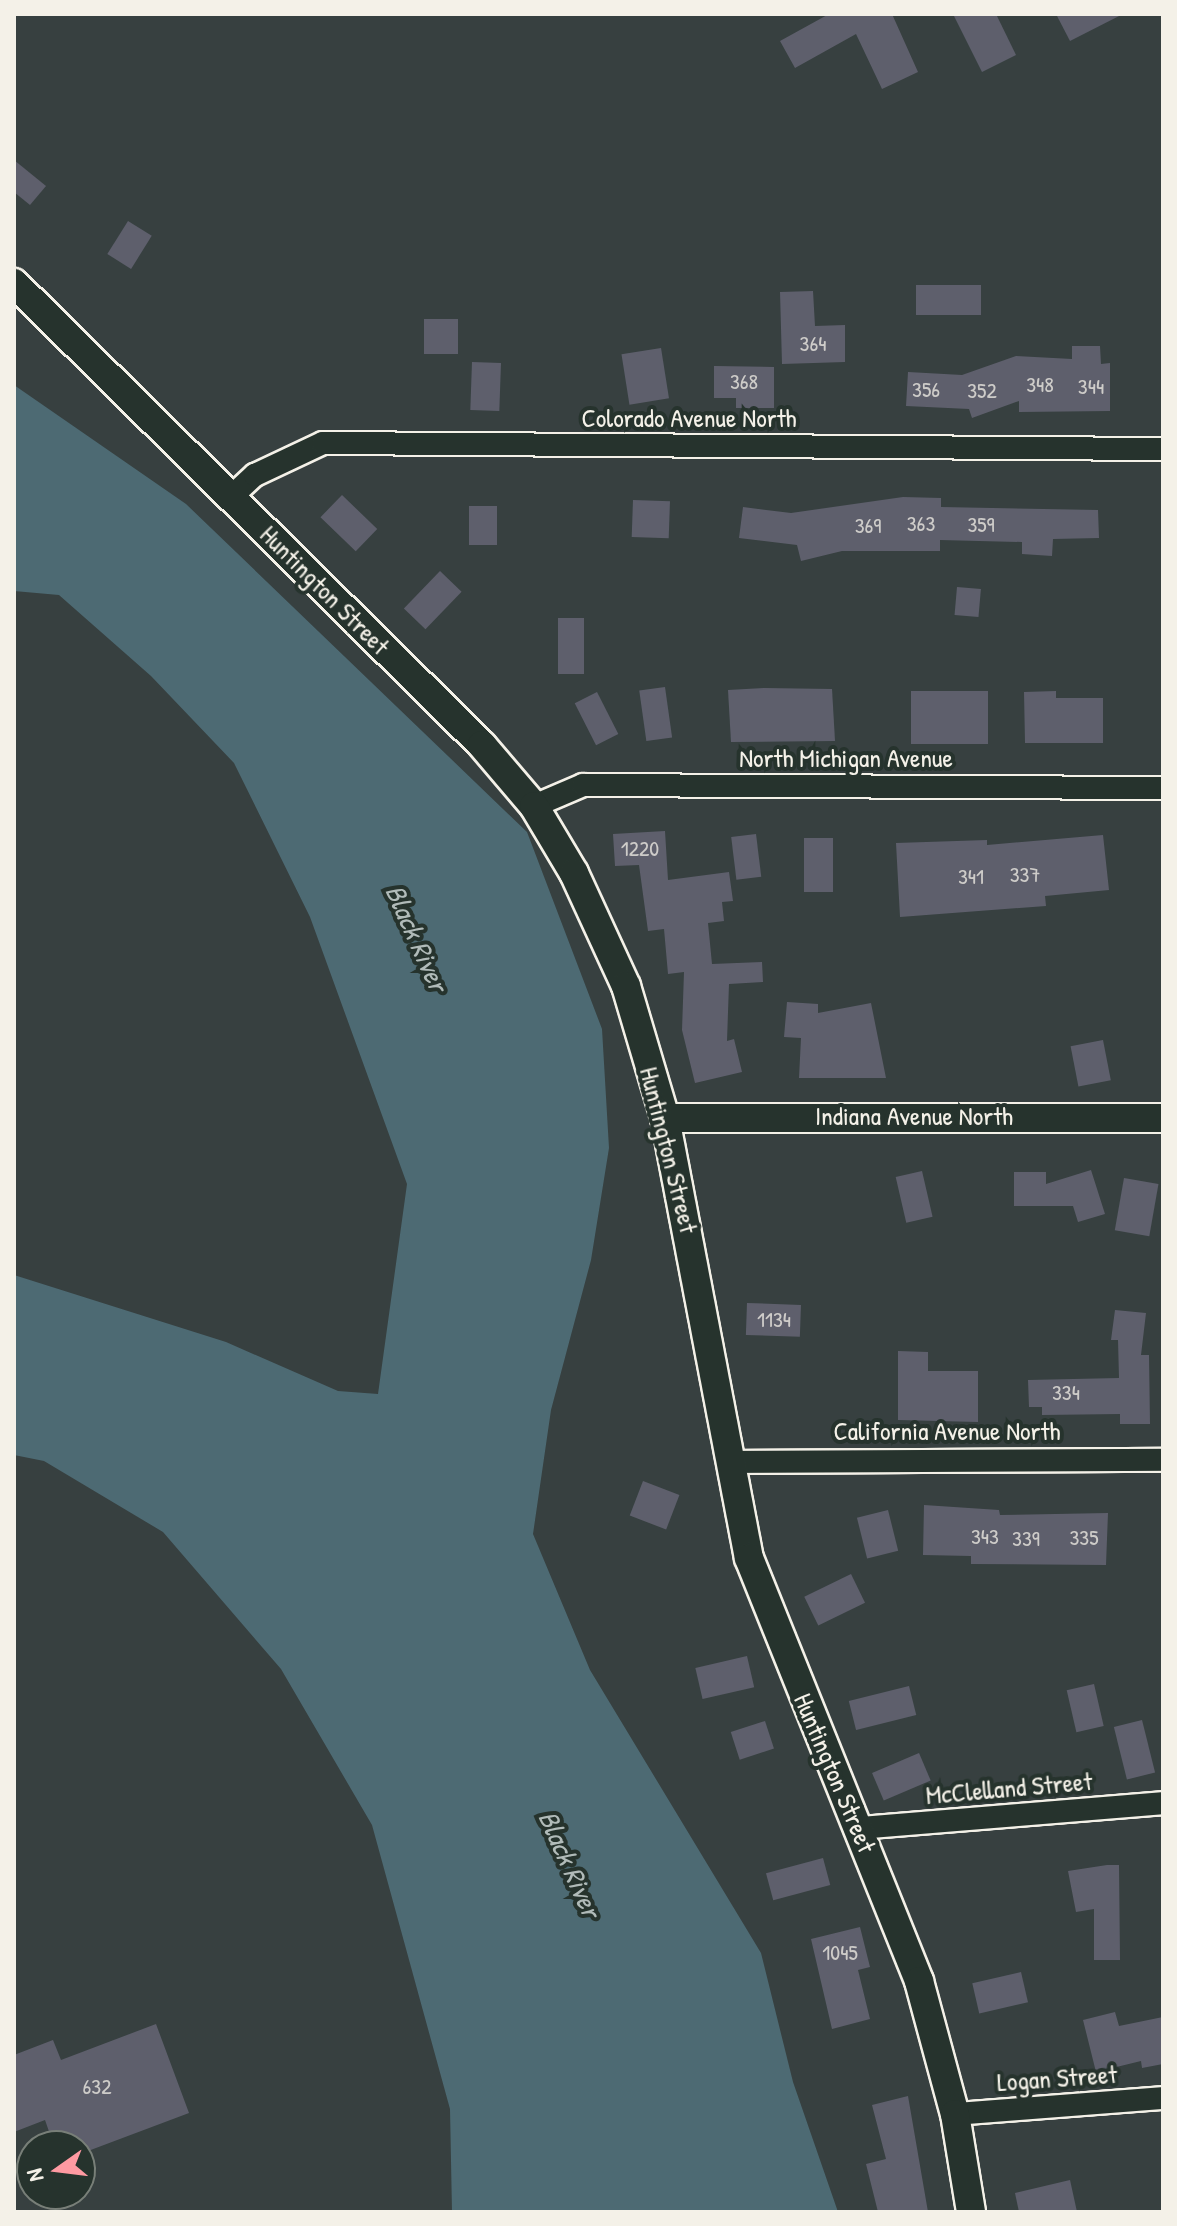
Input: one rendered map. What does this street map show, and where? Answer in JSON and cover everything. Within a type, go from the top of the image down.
[{"type":"street","name":"Huntington Street","points":[[14,283],[482,745],[534,806],[574,873],[626,986],[665,1118],[749,1558],[768,1616],[860,1828],[919,1981],[955,2114],[971,2212]]},
{"type":"street","name":"Colorado Avenue North","points":[[231,497],[255,475],[323,443],[1163,449]]},
{"type":"street","name":"North Michigan Avenue","points":[[534,806],[583,785],[1163,788]]},
{"type":"street","name":"Indiana Avenue North","points":[[665,1118],[1163,1118]]},
{"type":"street","name":"California Avenue North","points":[[732,1462],[1163,1460]]},
{"type":"street","name":"McClelland Street","points":[[860,1828],[1163,1803]]},
{"type":"street","name":"Logan Street","points":[[955,2114],[1163,2098]]},
{"type":"water","name":"Black River","points":[[14,385],[186,504],[527,832],[602,1029],[609,1148],[591,1260],[551,1410],[533,1534],[590,1670],[761,1953],[793,2082],[838,2212],[452,2212],[450,2109],[372,1825],[281,1669],[163,1532],[44,1461],[14,1455],[14,1275],[226,1342],[338,1391],[378,1394],[407,1184],[310,917],[234,763],[151,676],[59,595],[14,591]]},
{"type":"building","points":[[829,14],[892,14],[918,72],[882,89],[856,34],[795,68],[780,41]]},
{"type":"building","points":[[953,14],[996,14],[1016,55],[982,72]]},
{"type":"building","points":[[1056,14],[1123,14],[1070,41]]},
{"type":"building","points":[[14,160],[46,186],[30,205],[14,192]]},
{"type":"building","points":[[128,221],[152,236],[131,269],[107,254]]},
{"type":"building","points":[[916,285],[981,285],[981,315],[916,315]]},
{"type":"building","points":[[813,291],[815,326],[845,325],[845,362],[782,364],[780,292]]},
{"type":"building","points":[[424,319],[458,319],[458,354],[424,354]]},
{"type":"building","points":[[1072,346],[1100,346],[1101,364],[1110,363],[1110,411],[1019,412],[1019,401],[972,418],[969,409],[906,406],[908,372],[962,375],[1016,356],[1072,359]]},
{"type":"building","points":[[661,348],[669,398],[629,405],[621,354]]},
{"type":"building","points":[[472,362],[501,363],[499,411],[470,410]]},
{"type":"building","points":[[714,366],[774,367],[774,408],[736,408],[736,398],[714,398]]},
{"type":"building","points":[[342,495],[377,529],[356,551],[320,517]]},
{"type":"building","points":[[903,497],[941,498],[941,507],[1098,510],[1099,538],[1053,539],[1052,556],[1022,554],[1022,542],[940,540],[940,551],[842,551],[801,561],[797,545],[739,538],[743,507],[791,513]]},
{"type":"building","points":[[633,500],[670,501],[669,538],[632,537]]},
{"type":"building","points":[[469,506],[497,506],[497,545],[469,545]]},
{"type":"building","points":[[440,571],[462,592],[425,629],[404,608]]},
{"type":"building","points":[[957,587],[981,589],[978,617],[955,615]]},
{"type":"building","points":[[558,618],[584,618],[584,674],[558,674]]},
{"type":"building","points":[[665,687],[672,738],[646,741],[639,691]]},
{"type":"building","points":[[832,689],[835,741],[731,742],[728,690]]},
{"type":"building","points":[[911,691],[988,691],[988,744],[911,744]]},
{"type":"building","points":[[1056,691],[1056,698],[1103,698],[1103,743],[1025,743],[1024,692]]},
{"type":"building","points":[[597,692],[618,734],[596,745],[575,703]]},
{"type":"building","points":[[665,831],[668,880],[729,872],[733,901],[722,902],[724,921],[708,923],[712,964],[762,962],[763,982],[729,984],[727,1041],[734,1039],[742,1072],[695,1083],[682,1030],[684,972],[668,974],[664,929],[648,931],[639,865],[615,866],[613,834]]},
{"type":"building","points":[[756,834],[761,877],[736,880],[731,837]]},
{"type":"building","points":[[1103,835],[1109,890],[1045,896],[1046,906],[900,917],[896,843],[987,840],[987,845]]},
{"type":"building","points":[[804,838],[833,838],[833,892],[804,892]]},
{"type":"building","points":[[787,1002],[818,1004],[818,1013],[871,1003],[886,1078],[799,1078],[801,1038],[784,1037]]},
{"type":"building","points":[[1103,1040],[1111,1080],[1078,1087],[1071,1046]]},
{"type":"building","points":[[1091,1170],[1105,1214],[1078,1222],[1073,1206],[1014,1206],[1014,1172],[1046,1172],[1046,1184]]},
{"type":"building","points":[[922,1171],[933,1217],[906,1223],[896,1177]]},
{"type":"building","points":[[1124,1178],[1158,1184],[1149,1236],[1115,1230]]},
{"type":"building","points":[[747,1303],[801,1305],[800,1337],[746,1335]]},
{"type":"building","points":[[1115,1310],[1146,1313],[1141,1355],[1149,1355],[1150,1424],[1120,1424],[1120,1414],[1042,1415],[1042,1407],[1029,1407],[1028,1380],[1119,1378],[1118,1340],[1111,1340]]},
{"type":"building","points":[[898,1351],[928,1352],[928,1371],[978,1371],[978,1422],[898,1420]]},
{"type":"building","points":[[643,1481],[679,1495],[666,1530],[630,1516]]},
{"type":"building","points":[[924,1505],[999,1510],[1000,1515],[1108,1513],[1106,1565],[971,1564],[971,1556],[923,1555]]},
{"type":"building","points":[[888,1510],[898,1551],[867,1558],[857,1518]]},
{"type":"building","points":[[851,1574],[865,1603],[818,1626],[804,1597]]},
{"type":"building","points":[[747,1656],[754,1687],[703,1699],[695,1668]]},
{"type":"building","points":[[1094,1684],[1104,1726],[1076,1732],[1067,1690]]},
{"type":"building","points":[[909,1686],[916,1715],[856,1730],[849,1701]]},
{"type":"building","points":[[1142,1720],[1155,1772],[1127,1779],[1114,1727]]},
{"type":"building","points":[[765,1721],[774,1749],[740,1760],[731,1732]]},
{"type":"building","points":[[919,1753],[931,1781],[884,1801],[872,1773]]},
{"type":"building","points":[[823,1858],[830,1885],[773,1900],[766,1873]]},
{"type":"building","points":[[1119,1865],[1120,1960],[1094,1960],[1094,1909],[1076,1912],[1068,1871]]},
{"type":"building","points":[[860,1927],[870,1967],[858,1970],[870,2019],[832,2029],[811,1939]]},
{"type":"building","points":[[1021,1972],[1028,2002],[979,2013],[972,1983]]},
{"type":"building","points":[[1115,2012],[1119,2026],[1163,2017],[1163,2064],[1142,2068],[1141,2061],[1096,2072],[1083,2020]]},
{"type":"building","points":[[156,2024],[189,2113],[96,2148],[96,2130],[48,2130],[45,2120],[14,2132],[14,2055],[53,2040],[61,2060]]},
{"type":"building","points":[[908,2096],[928,2212],[878,2212],[866,2164],[886,2159],[872,2105]]},
{"type":"building","points":[[1070,2180],[1077,2212],[1019,2212],[1015,2193]]}]
